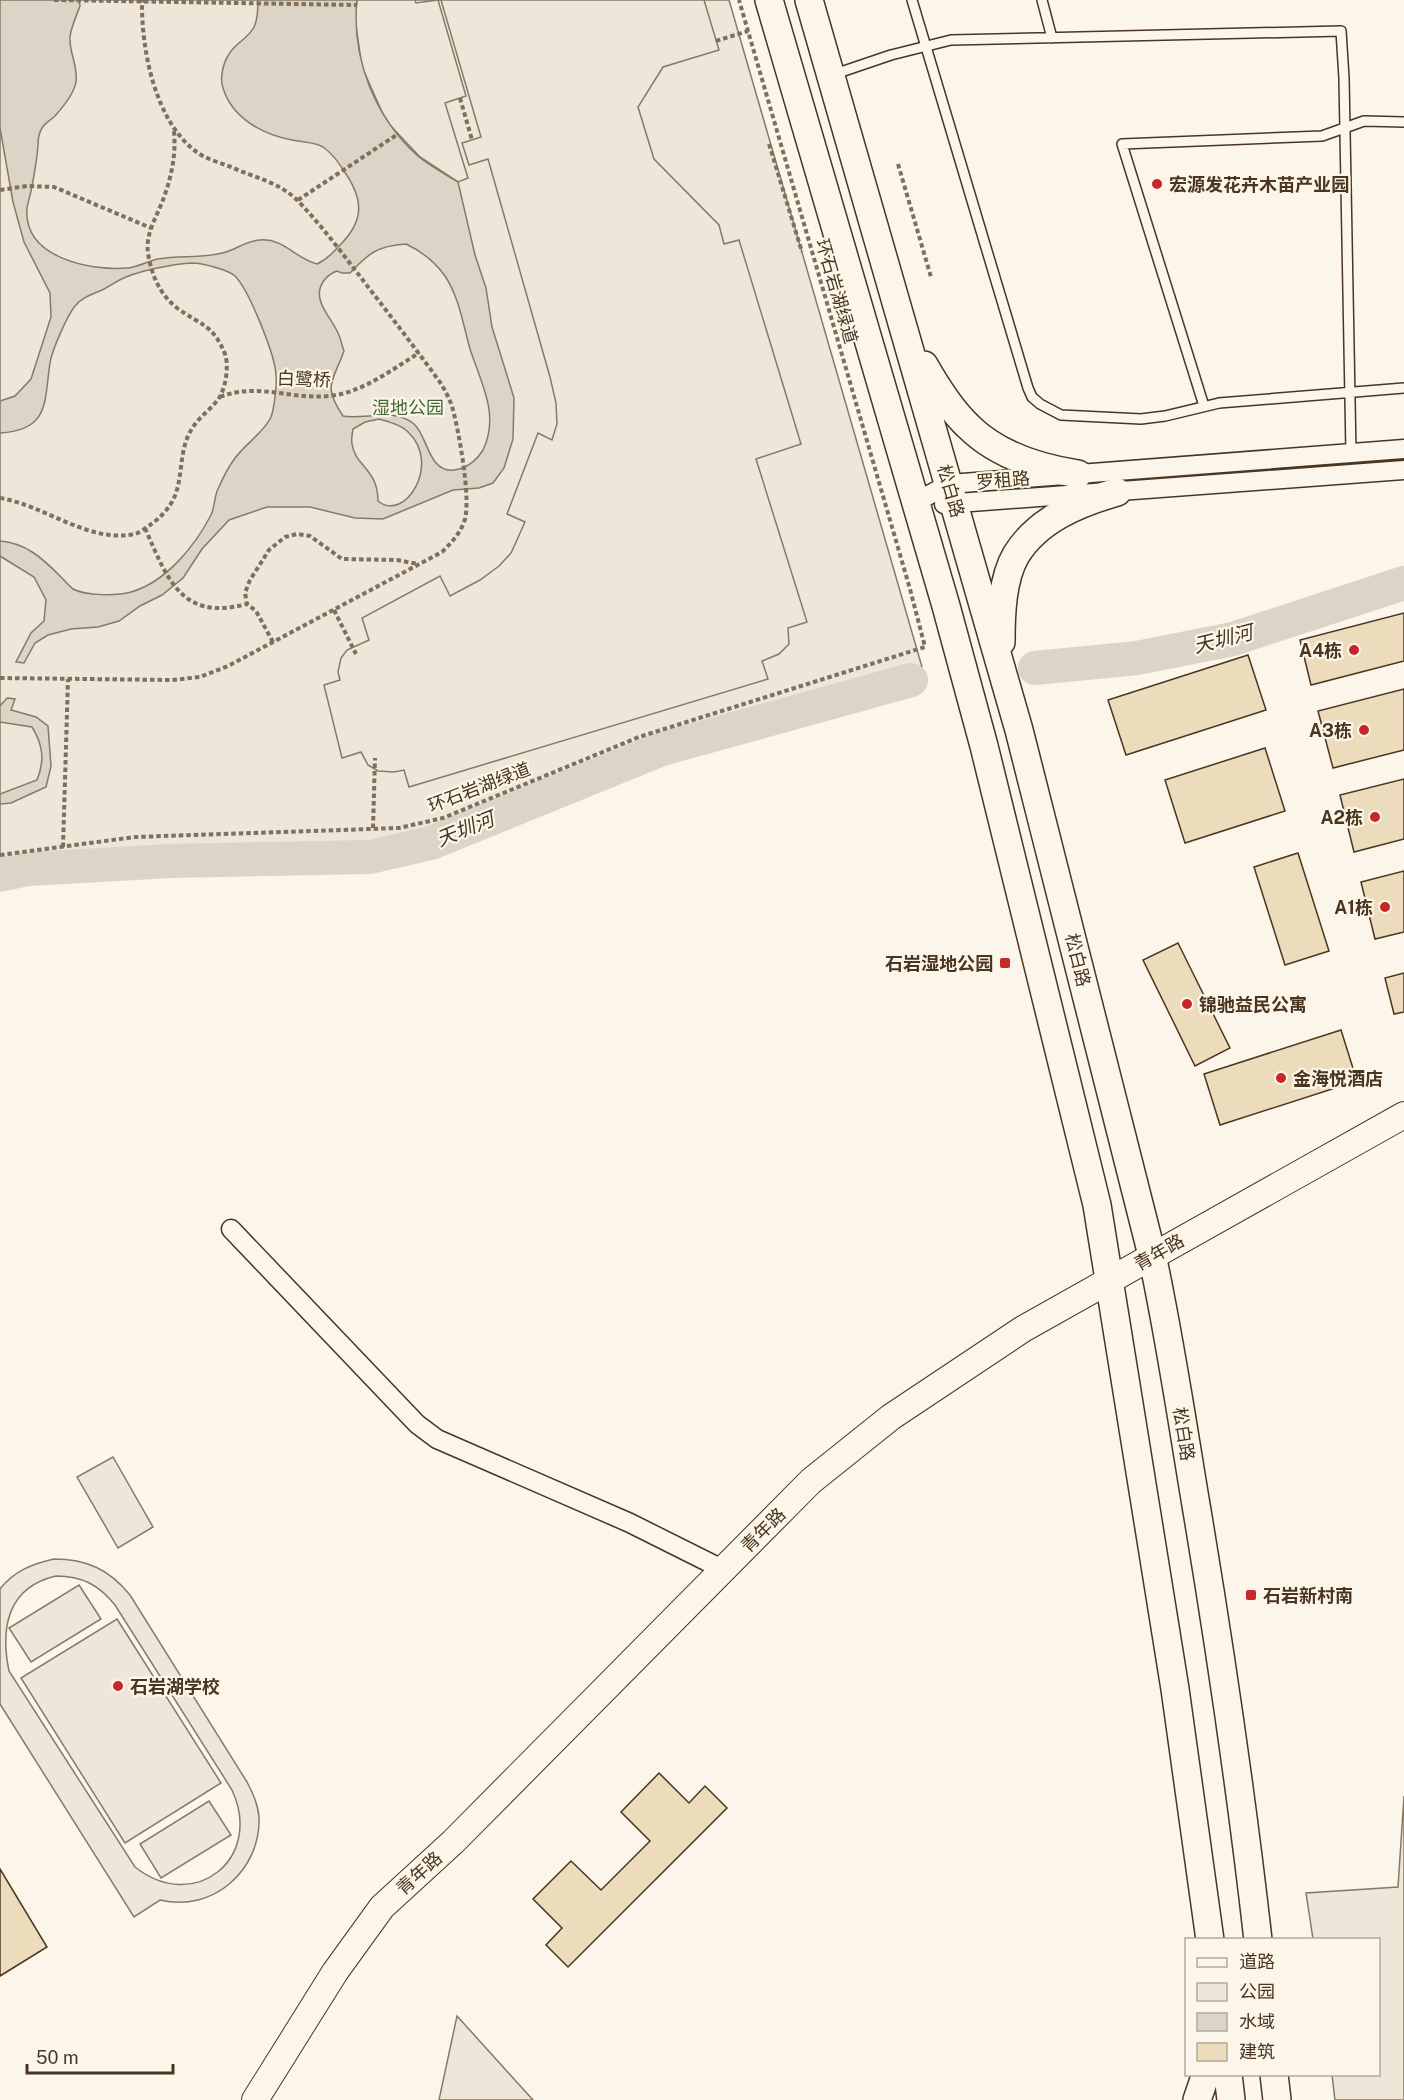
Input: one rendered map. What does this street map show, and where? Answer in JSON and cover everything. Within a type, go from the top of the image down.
[{"type":"main road","name":"松白路","points":[[769,0],[984,746],[1097,1205],[1177,1700],[1210,1938]]},
{"type":"main road","name":"松白路","points":[[809,0],[1003,673],[1057,877],[1152,1256],[1165,1314],[1205,1556],[1247,1844],[1258,1938]]},
{"type":"main road","points":[[906,332],[947,401],[967,425],[983,439],[1038,465],[1078,474]]},
{"type":"main road","points":[[1003,673],[1001,652],[1003,610],[1006,588],[1015,556],[1040,528],[1057,516],[1095,498],[1118,492]]},
{"type":"main road","points":[[1197,2100],[1205,2076]]},
{"type":"main road","points":[[1228,2076],[1231,2100]]},
{"type":"main road","points":[[1274,2076],[1277,2100]]},
{"type":"street","name":"罗租路","points":[[915,502],[1078,474],[1404,449]]},
{"type":"street","name":"罗租路","points":[[952,494],[1118,492],[1404,470]]},
{"type":"street","name":"青年路","points":[[255,2100],[334,1972],[382,1907],[462,1833],[811,1481],[891,1417],[1023,1329],[1404,1115]]},
{"type":"street","points":[[231,1229],[417,1424],[437,1439],[639,1527],[723,1570]]},
{"type":"lane","points":[[912,0],[1032,397],[1050,411],[1061,415],[1141,419],[1165,416],[1204,406],[1404,388]]},
{"type":"lane","points":[[1042,0],[1052,38]]},
{"type":"lane","points":[[832,75],[926,45],[951,40],[1341,31],[1351,453]]},
{"type":"lane","points":[[1204,406],[1122,144],[1322,136],[1364,121],[1404,122]]},
{"type":"path","points":[[54,0],[356,5]]},
{"type":"path","name":"环石岩湖绿道","points":[[0,855],[135,837],[399,828],[443,819],[639,737],[925,647],[739,0]]},
{"type":"path","points":[[0,678],[172,680],[200,678],[228,666],[442,552],[457,537],[465,520],[466,502],[462,462],[453,407],[441,385],[336,245],[298,200],[277,184],[248,175],[198,153],[174,130],[160,102],[149,65],[143,32],[142,1]]},
{"type":"path","points":[[716,40],[748,31]]},
{"type":"path","points":[[460,98],[472,140]]},
{"type":"path","points":[[0,498],[26,505],[87,530],[109,536],[136,534],[160,519],[174,498],[189,433],[220,397],[226,377],[226,357],[217,337],[201,323],[176,307],[158,287],[151,268],[147,250],[151,228],[171,178],[176,151],[174,130]]},
{"type":"path","points":[[298,200],[398,134]]},
{"type":"path","points":[[769,144],[802,252]]},
{"type":"path","points":[[898,164],[931,277]]},
{"type":"path","points":[[0,190],[27,186],[54,187],[151,228]]},
{"type":"path","name":"白鹭桥","points":[[220,397],[234,392],[254,390],[329,396],[353,390],[373,381],[419,353]]},
{"type":"path","points":[[145,528],[171,583],[184,597],[208,609],[236,607],[247,603]]},
{"type":"path","points":[[273,642],[255,611],[247,603],[245,593],[250,579],[269,550],[285,537],[297,534],[310,536],[342,559],[397,560],[419,564]]},
{"type":"path","points":[[334,610],[356,654]]},
{"type":"path","points":[[63,847],[68,679]]},
{"type":"path","points":[[373,828],[375,758]]},
{"type":"green space","name":"湿地公园","points":[[0,0],[729,0],[922,667],[658,743],[426,837],[367,851],[168,852],[14,863],[0,867]]},
{"type":"green space","points":[[113,1457],[153,1527],[118,1548],[77,1477]]},
{"type":"green space","points":[[54,1559],[66,1559],[96,1567],[114,1578],[130,1595],[249,1786],[259,1817],[252,1854],[243,1870],[215,1893],[198,1900],[180,1902],[160,1900],[134,1917],[0,1704],[0,1589],[17,1573]],"holes":[[[65,1576],[82,1580],[96,1587],[115,1605],[232,1790],[239,1815],[239,1838],[231,1857],[218,1872],[200,1881],[180,1885],[157,1880],[135,1867],[9,1671],[6,1655],[7,1625],[18,1599],[27,1589],[40,1581]]]},
{"type":"green space","points":[[79,1585],[101,1619],[31,1662],[9,1628]]},
{"type":"green space","points":[[117,1619],[221,1783],[125,1843],[21,1678]]},
{"type":"green space","points":[[1404,1796],[1404,2100],[1335,2100],[1332,2076],[1380,2076],[1380,1938],[1313,1938],[1306,1893],[1398,1887]]},
{"type":"green space","points":[[209,1801],[231,1835],[161,1878],[140,1844]]},
{"type":"shaded area","points":[[357,0],[415,0],[416,3],[438,0],[466,96],[445,103],[468,178],[458,182],[420,157],[386,121],[362,67],[355,19]]},
{"type":"shaded area","points":[[441,0],[704,0],[719,50],[663,67],[638,107],[654,159],[719,225],[724,244],[739,240],[801,444],[756,459],[807,622],[788,628],[789,644],[779,654],[762,661],[768,679],[409,787],[404,770],[378,771],[368,765],[361,752],[342,758],[324,685],[340,680],[338,672],[341,658],[347,650],[369,640],[362,618],[440,576],[450,596],[480,580],[499,566],[511,553],[525,522],[507,514],[538,433],[552,440],[557,424],[556,403],[550,377],[488,159],[469,165],[462,143],[481,137]]},
{"type":"shaded area","points":[[457,2016],[533,2100],[439,2100]]},
{"type":"water","points":[[0,0],[79,0],[80,6],[70,37],[76,71],[75,85],[65,104],[43,126],[39,136],[27,208],[29,225],[36,239],[47,250],[62,258],[96,267],[128,268],[158,259],[218,254],[260,240],[276,242],[317,264],[329,257],[347,238],[357,220],[358,202],[351,182],[335,158],[323,147],[270,134],[241,116],[227,99],[222,84],[222,74],[229,54],[254,27],[258,0],[357,0],[356,22],[362,65],[378,105],[403,141],[419,157],[458,182],[475,255],[486,288],[492,327],[514,398],[513,439],[504,468],[493,483],[479,488],[453,490],[383,519],[355,518],[310,507],[267,507],[229,520],[202,549],[183,578],[162,595],[140,606],[119,621],[98,627],[71,629],[48,635],[35,643],[24,663],[16,662],[31,633],[44,621],[46,600],[34,577],[0,556],[0,541],[18,545],[33,552],[71,588],[86,593],[110,595],[131,592],[156,580],[178,561],[197,539],[211,515],[217,492],[229,467],[237,455],[268,423],[273,408],[276,380],[272,354],[261,324],[235,276],[221,269],[196,263],[159,268],[123,278],[78,303],[68,317],[54,350],[42,412],[28,426],[16,431],[0,433],[0,401],[15,396],[31,379],[51,317],[50,293],[24,242],[13,202],[0,128]],"holes":[[[406,244],[432,262],[450,284],[487,399],[490,424],[488,437],[478,457],[463,468],[454,470],[439,466],[419,430],[406,419],[388,415],[343,416],[331,390],[333,377],[344,351],[338,333],[321,302],[319,295],[323,282],[337,271],[350,273],[374,252]],[[379,419],[406,430],[418,446],[421,460],[416,487],[399,504],[388,506],[378,501],[377,490],[371,475],[357,458],[352,444],[353,429],[365,422]]]},
{"type":"water","points":[[7,698],[15,699],[11,710],[36,717],[48,726],[51,766],[46,787],[11,803],[0,804],[0,794],[37,780],[42,759],[41,746],[32,727],[0,722],[0,706]]},
{"type":"building","name":"A4栋","points":[[1404,613],[1404,661],[1311,685],[1300,640]]},
{"type":"building","points":[[1248,655],[1266,710],[1126,755],[1108,700]]},
{"type":"building","name":"A3栋","points":[[1404,689],[1404,750],[1333,768],[1318,711]]},
{"type":"building","points":[[1265,748],[1285,811],[1185,843],[1165,780]]},
{"type":"building","name":"A2栋","points":[[1404,779],[1404,839],[1354,852],[1340,795]]},
{"type":"building","points":[[1298,853],[1329,951],[1285,965],[1254,867]]},
{"type":"building","name":"A1栋","points":[[1404,871],[1404,932],[1375,939],[1361,882]]},
{"type":"building","name":"锦驰益民公寓","points":[[1178,943],[1230,1048],[1195,1066],[1143,960]]},
{"type":"building","points":[[1404,973],[1404,1012],[1394,1014],[1385,978]]},
{"type":"building","name":"金海悦酒店","points":[[1341,1030],[1357,1081],[1220,1125],[1204,1074]]},
{"type":"building","points":[[659,1773],[689,1803],[705,1786],[727,1808],[568,1967],[546,1945],[562,1928],[533,1899],[571,1861],[601,1890],[650,1841],[621,1812]]},
{"type":"building","points":[[0,1869],[47,1947],[0,1976]]},
{"type":"waterway","name":"天圳河","points":[[1035,668],[1137,658],[1233,639],[1404,583]]},
{"type":"waterway","name":"天圳河","points":[[0,875],[28,869],[171,861],[370,857],[431,843],[662,749],[911,680]]},
{"type":"place","name":"宏源发花卉木苗产业园","points":[[1157,184]]},
{"type":"place","name":"A4栋","points":[[1354,650]]},
{"type":"place","name":"A3栋","points":[[1364,730]]},
{"type":"place","name":"A2栋","points":[[1375,817]]},
{"type":"place","name":"A1栋","points":[[1385,907]]},
{"type":"place","name":"石岩湿地公园","points":[[1005,963]]},
{"type":"place","name":"锦驰益民公寓","points":[[1187,1004]]},
{"type":"place","name":"金海悦酒店","points":[[1281,1078]]},
{"type":"place","name":"石岩新村南","points":[[1251,1595]]},
{"type":"place","name":"石岩湖学校","points":[[118,1686]]}]
